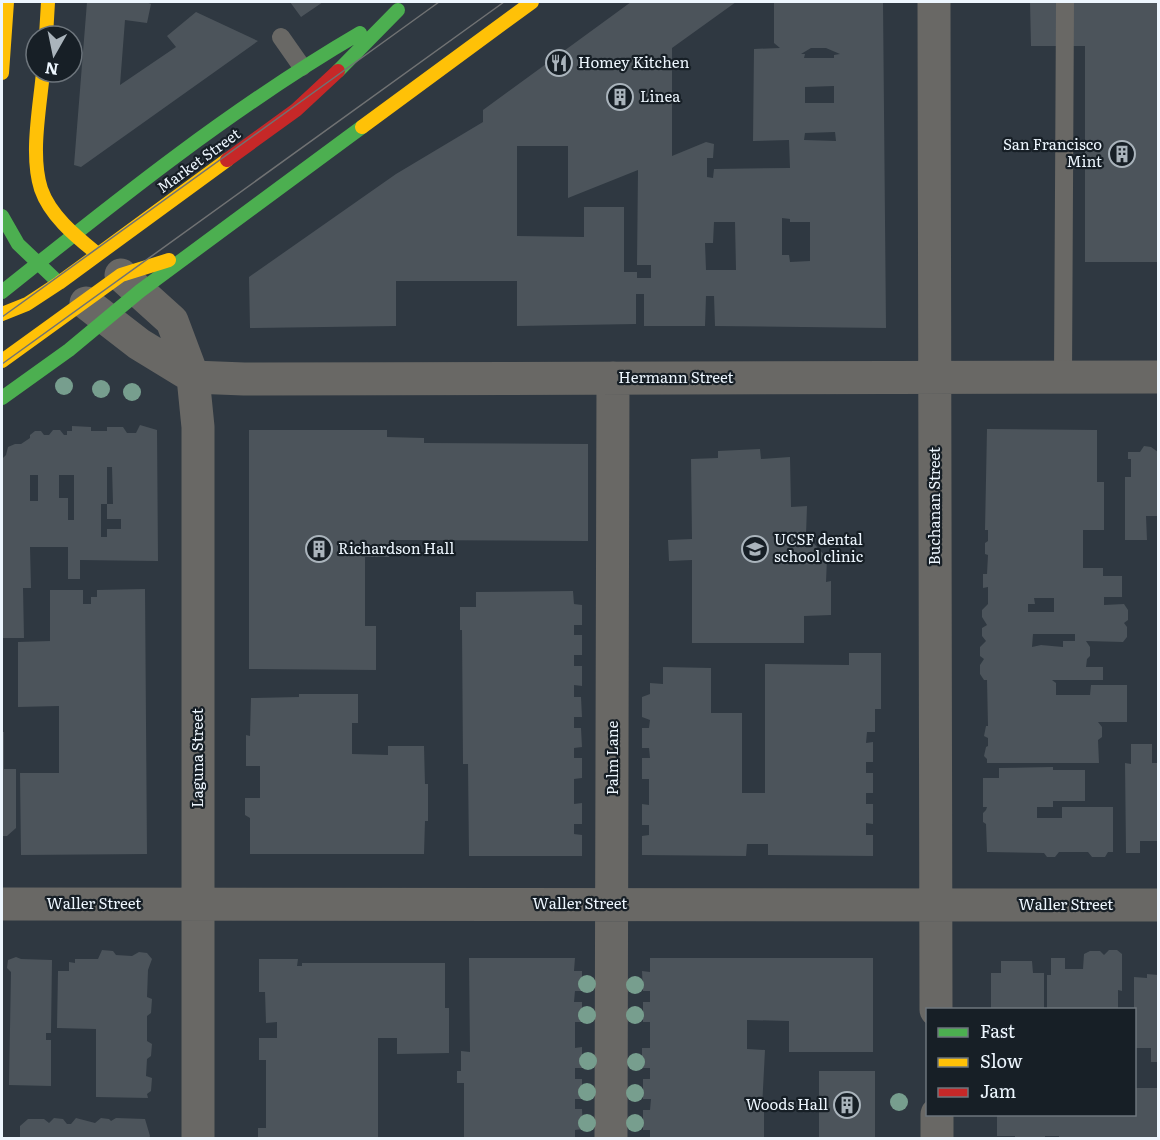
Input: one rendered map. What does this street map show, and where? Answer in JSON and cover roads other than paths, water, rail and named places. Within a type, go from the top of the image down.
[{"type":"main road","points":[[2,73],[7,2]]},
{"type":"main road","points":[[47,24],[48,2]]},
{"type":"main road","name":"Market Street","points":[[2,314],[27,304],[72,292],[116,270],[191,253],[526,5]]},
{"type":"main road","name":"Market Street","points":[[2,398],[72,292],[74,234],[114,202],[302,67],[403,6]]},
{"type":"main road","name":"Market Street","points":[[2,292],[72,292],[116,270],[296,110],[403,6]]},
{"type":"main road","points":[[42,84],[36,172],[41,190],[51,208],[74,234],[116,270]]},
{"type":"main road","points":[[2,216],[12,237],[72,292]]},
{"type":"main road","name":"Market Street","points":[[2,361],[72,292],[116,270],[191,253]]},
{"type":"street","name":"Buchanan Street","points":[[934,2],[936,1008]]},
{"type":"street","name":"Laguna Street","points":[[116,270],[172,321],[193,377],[198,427],[198,1138]]},
{"type":"street","points":[[72,292],[139,344],[193,377]]},
{"type":"street","name":"Hermann Street","points":[[193,377],[244,379],[1158,377]]},
{"type":"street","name":"Palm Lane","points":[[611,1138],[613,378]]},
{"type":"street","name":"Waller Street","points":[[2,904],[1158,905]]},
{"type":"street","points":[[936,1116],[937,1138]]},
{"type":"lane","points":[[1063,377],[1065,2]]},
{"type":"lane","points":[[281,37],[302,67]]},
{"type":"tram line","points":[[2,317],[439,2]]},
{"type":"tram line","points":[[2,364],[504,2]]},
{"type":"place","name":"Homey Kitchen","points":[[559,63]]},
{"type":"place","name":"Linea","points":[[620,97]]},
{"type":"place","name":"San Francisco Mint","points":[[1122,154]]},
{"type":"place","name":"Richardson Hall","points":[[319,549]]},
{"type":"place","name":"UCSF dental school clinic","points":[[755,549]]},
{"type":"place","name":"Woods Hall","points":[[847,1105]]}]
